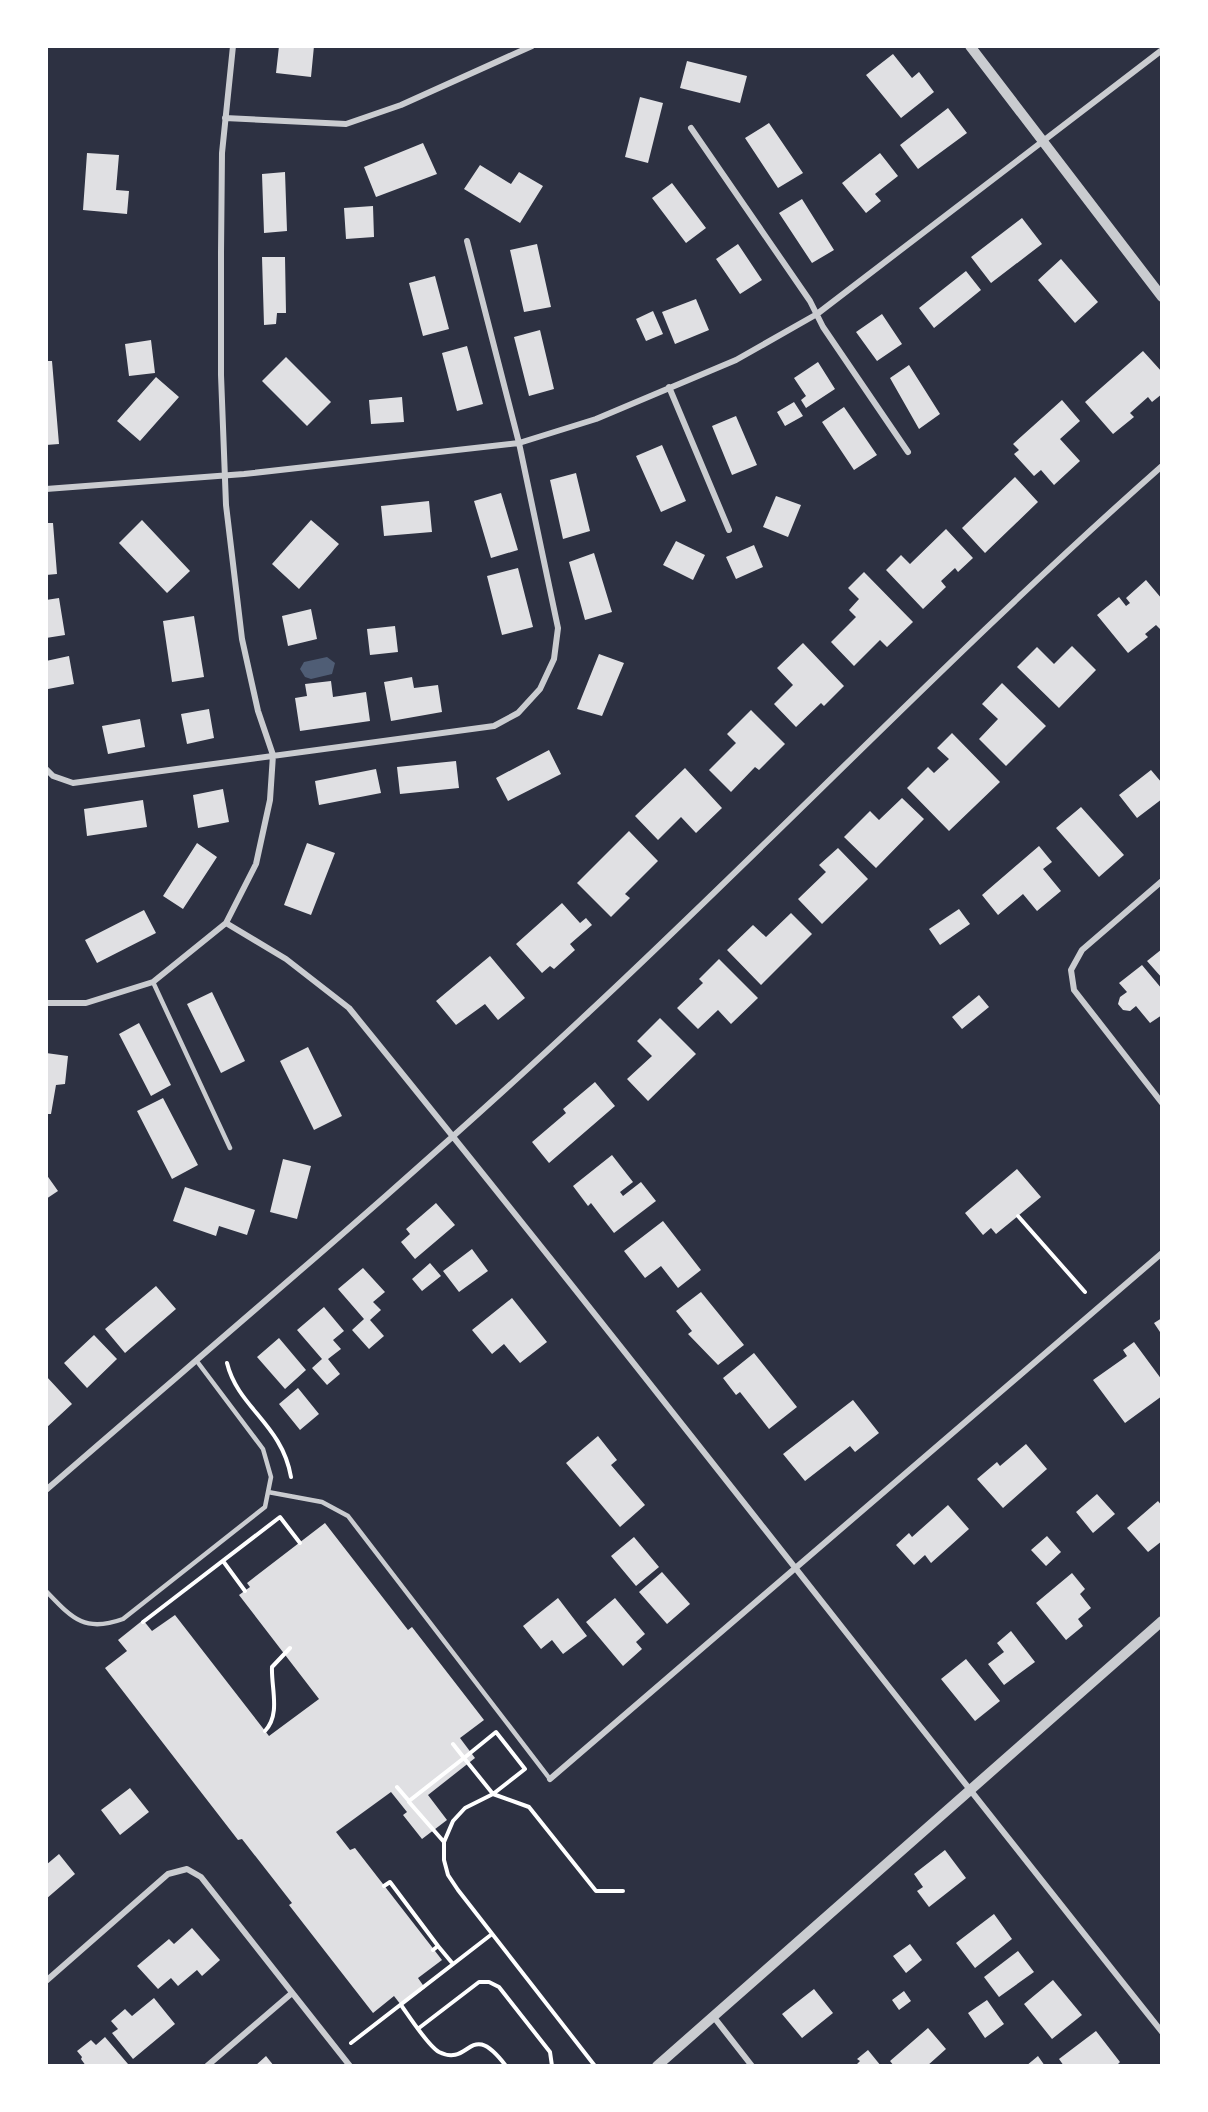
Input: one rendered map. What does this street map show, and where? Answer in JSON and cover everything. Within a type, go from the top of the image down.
[{"type":"street","points":[[46,1003],[86,1003],[153,982],[226,923],[256,864],[270,800],[273,755],[258,711],[242,639],[226,505],[227,475],[221,375],[221,252],[225,118],[233,46]]},
{"type":"street","points":[[225,118],[346,124],[401,105],[532,46]]},
{"type":"street","points":[[970,46],[1161,297]]},
{"type":"street","points":[[46,489],[227,475],[519,443],[596,419],[736,360],[817,314],[1161,50]]},
{"type":"street","points":[[691,128],[908,452]]},
{"type":"street","points":[[46,769],[53,776],[73,783],[494,726],[518,713],[540,689],[554,659],[558,628],[519,443],[467,241]]},
{"type":"street","points":[[669,387],[729,530]]},
{"type":"street","points":[[46,1490],[454,1136],[591,1011],[1071,546],[1161,466]]},
{"type":"street","points":[[1161,880],[1082,950],[1071,970],[1074,990],[1161,1103]]},
{"type":"street","points":[[226,923],[286,959],[349,1008],[454,1136],[797,1567],[969,1791],[1161,2032]]},
{"type":"street","points":[[550,1779],[1161,1253]]},
{"type":"street","points":[[657,2066],[1161,1621]]},
{"type":"street","points":[[46,1981],[168,1874],[187,1869],[201,1877],[350,2066]]},
{"type":"street","points":[[207,2066],[292,1993]]},
{"type":"street","points":[[713,2016],[752,2066]]},
{"type":"lane","points":[[153,982],[230,1148]]},
{"type":"lane","points":[[46,1591],[79,1623],[104,1626],[123,1619],[265,1507],[271,1477],[263,1449],[196,1360]]},
{"type":"lane","points":[[268,1492],[322,1502],[348,1516],[550,1779]]},
{"type":"path","points":[[1018,1216],[1085,1292]]},
{"type":"path","points":[[227,1363],[231,1378],[277,1436],[287,1456],[291,1477]]},
{"type":"path","points":[[223,1561],[245,1591]]},
{"type":"path","points":[[265,1731],[273,1721],[275,1711],[272,1667],[290,1648]]},
{"type":"path","points":[[409,1801],[496,1732],[525,1769],[493,1794],[465,1808],[453,1821],[444,1842],[444,1860],[448,1875],[595,2066]]},
{"type":"path","points":[[453,1744],[493,1794],[529,1807],[596,1892],[623,1891]]},
{"type":"path","points":[[397,1787],[444,1842]]},
{"type":"path","points":[[384,1886],[390,1882],[453,1964]]},
{"type":"path","points":[[351,2043],[492,1934]]},
{"type":"path","points":[[433,1950],[438,1946]]},
{"type":"path","points":[[419,2028],[479,1982],[489,1982],[499,1987],[550,2052],[552,2066]]},
{"type":"path","points":[[401,2005],[436,2050],[446,2055],[460,2053],[476,2043],[486,2043],[494,2049],[507,2066]]},
{"type":"water","points":[[327,657],[335,663],[332,674],[311,679],[305,677],[300,669],[304,662]]},
{"type":"building","points":[[279,46],[314,46],[311,77],[276,73]]},
{"type":"building","points":[[893,54],[912,78],[919,72],[934,92],[901,118],[866,75]]},
{"type":"building","points":[[687,61],[747,76],[740,103],[680,88]]},
{"type":"building","points":[[640,97],[663,103],[648,163],[625,157]]},
{"type":"building","points":[[948,108],[967,133],[918,169],[900,145]]},
{"type":"building","points":[[769,123],[803,173],[778,188],[745,138]]},
{"type":"building","points":[[423,143],[437,174],[376,197],[364,167]]},
{"type":"building","points":[[87,153],[119,155],[116,190],[129,191],[127,214],[83,210]]},
{"type":"building","points":[[880,153],[898,176],[875,194],[881,201],[866,213],[842,183]]},
{"type":"building","points":[[480,165],[511,184],[519,172],[543,186],[520,223],[464,189]]},
{"type":"building","points":[[285,172],[287,231],[264,233],[262,174]]},
{"type":"building","points":[[672,183],[706,228],[686,243],[652,198]]},
{"type":"building","points":[[802,199],[834,250],[812,263],[779,213]]},
{"type":"building","points":[[373,206],[374,237],[346,239],[344,208]]},
{"type":"building","points":[[1022,218],[1042,244],[991,283],[971,257]]},
{"type":"building","points":[[537,244],[551,307],[524,312],[510,250]]},
{"type":"building","points":[[738,244],[762,280],[740,294],[716,259]]},
{"type":"building","points":[[262,257],[285,257],[286,313],[277,313],[276,324],[264,325]]},
{"type":"building","points":[[1061,259],[1098,302],[1075,323],[1038,280]]},
{"type":"building","points":[[966,271],[981,290],[934,328],[919,308]]},
{"type":"building","points":[[435,276],[449,329],[423,336],[409,283]]},
{"type":"building","points":[[696,299],[709,330],[675,344],[662,312]]},
{"type":"building","points":[[653,311],[663,334],[646,341],[636,319]]},
{"type":"building","points":[[882,314],[902,344],[877,361],[856,332]]},
{"type":"building","points":[[540,330],[554,389],[529,396],[514,337]]},
{"type":"building","points":[[151,340],[155,373],[129,376],[125,344]]},
{"type":"building","points":[[467,346],[483,404],[457,411],[442,353]]},
{"type":"building","points":[[1143,351],[1162,372],[1162,394],[1152,402],[1148,397],[1130,413],[1134,417],[1113,434],[1085,402]]},
{"type":"building","points":[[286,357],[331,402],[307,426],[262,381]]},
{"type":"building","points":[[46,361],[52,361],[59,444],[46,445]]},
{"type":"building","points":[[818,362],[835,389],[806,408],[801,400],[806,396],[794,378]]},
{"type":"building","points":[[909,365],[940,414],[919,429],[890,378]]},
{"type":"building","points":[[156,377],[179,397],[140,441],[117,421]]},
{"type":"building","points":[[402,397],[404,422],[371,424],[369,400]]},
{"type":"building","points":[[1062,400],[1080,421],[1060,439],[1080,461],[1054,485],[1041,470],[1034,476],[1014,454],[1019,450],[1013,444]]},
{"type":"building","points":[[794,402],[803,416],[785,426],[777,412]]},
{"type":"building","points":[[844,407],[877,455],[854,470],[822,422]]},
{"type":"building","points":[[736,416],[757,465],[732,475],[712,426]]},
{"type":"building","points":[[662,445],[686,501],[661,512],[636,456]]},
{"type":"building","points":[[576,473],[590,531],[563,539],[550,480]]},
{"type":"building","points":[[1015,477],[1038,502],[985,553],[962,528]]},
{"type":"building","points":[[501,493],[518,550],[491,558],[474,501]]},
{"type":"building","points":[[776,496],[801,505],[788,537],[763,527]]},
{"type":"building","points":[[429,501],[432,532],[384,536],[381,506]]},
{"type":"building","points":[[142,520],[190,571],[167,593],[119,543]]},
{"type":"building","points":[[311,520],[339,544],[299,589],[272,564]]},
{"type":"building","points":[[46,523],[53,523],[57,574],[46,575]]},
{"type":"building","points":[[946,529],[973,558],[958,572],[955,568],[941,581],[946,587],[923,609],[886,570],[901,555],[910,564]]},
{"type":"building","points":[[676,541],[705,555],[693,580],[663,565]]},
{"type":"building","points":[[754,545],[763,567],[736,579],[726,557]]},
{"type":"building","points":[[594,553],[612,612],[585,620],[569,562]]},
{"type":"building","points":[[518,568],[533,627],[502,635],[487,576]]},
{"type":"building","points":[[864,572],[913,622],[887,647],[880,640],[854,666],[831,642],[856,617],[849,610],[859,599],[848,588]]},
{"type":"building","points":[[1146,580],[1162,599],[1162,627],[1160,629],[1156,625],[1145,634],[1148,637],[1128,653],[1097,615],[1119,597],[1126,606],[1130,603],[1126,598]]},
{"type":"building","points":[[59,598],[65,635],[46,638],[46,600]]},
{"type":"building","points":[[311,609],[317,639],[288,646],[282,616]]},
{"type":"building","points":[[194,616],[204,677],[172,682],[163,621]]},
{"type":"building","points":[[395,626],[398,652],[370,655],[367,629]]},
{"type":"building","points":[[803,643],[844,686],[824,706],[821,703],[796,727],[774,704],[793,685],[777,668]]},
{"type":"building","points":[[1072,646],[1096,670],[1059,708],[1017,667],[1037,647],[1054,664]]},
{"type":"building","points":[[599,654],[624,663],[602,716],[577,709]]},
{"type":"building","points":[[69,656],[74,684],[48,689],[46,661]]},
{"type":"building","points":[[412,677],[414,688],[438,685],[442,712],[391,721],[384,682]]},
{"type":"building","points":[[331,681],[333,697],[366,692],[370,721],[300,731],[295,698],[307,696],[305,684]]},
{"type":"building","points":[[1002,683],[1046,726],[1006,766],[979,739],[998,719],[982,704]]},
{"type":"building","points":[[209,709],[214,738],[187,744],[181,714]]},
{"type":"building","points":[[751,710],[785,744],[759,770],[755,767],[731,792],[709,770],[736,743],[727,734]]},
{"type":"building","points":[[140,719],[145,747],[108,754],[102,726]]},
{"type":"building","points":[[952,733],[1000,782],[949,831],[907,788],[928,767],[934,773],[949,759],[937,748]]},
{"type":"building","points":[[549,750],[561,774],[508,801],[496,778]]},
{"type":"building","points":[[456,761],[459,788],[400,794],[397,767]]},
{"type":"building","points":[[685,768],[722,808],[696,833],[681,817],[658,840],[635,816]]},
{"type":"building","points":[[376,769],[381,793],[319,805],[315,781]]},
{"type":"building","points":[[1151,770],[1162,783],[1162,799],[1137,818],[1119,795]]},
{"type":"building","points":[[223,789],[229,822],[198,828],[193,795]]},
{"type":"building","points":[[902,798],[924,819],[876,868],[844,837],[870,811],[879,820]]},
{"type":"building","points":[[143,800],[147,827],[87,836],[84,809]]},
{"type":"building","points":[[1081,807],[1124,855],[1099,877],[1056,828]]},
{"type":"building","points":[[629,831],[658,861],[625,894],[630,898],[611,917],[577,883]]},
{"type":"building","points":[[197,843],[217,857],[183,909],[163,896]]},
{"type":"building","points":[[307,843],[335,853],[311,915],[284,905]]},
{"type":"building","points":[[1039,846],[1052,862],[1043,869],[1061,891],[1037,911],[1023,894],[998,915],[982,895]]},
{"type":"building","points":[[838,848],[868,879],[822,924],[798,899],[826,872],[819,865]]},
{"type":"building","points":[[562,903],[580,923],[586,918],[592,925],[570,944],[575,950],[554,969],[550,966],[542,973],[516,944]]},
{"type":"building","points":[[959,909],[970,924],[940,945],[929,929]]},
{"type":"building","points":[[144,910],[156,933],[97,963],[85,940]]},
{"type":"building","points":[[791,913],[812,934],[761,985],[727,950],[753,925],[766,937]]},
{"type":"building","points":[[1162,949],[1162,978],[1147,961]]},
{"type":"building","points":[[490,956],[525,998],[498,1020],[485,1004],[456,1025],[436,1001]]},
{"type":"building","points":[[719,959],[758,998],[731,1024],[718,1010],[698,1029],[677,1008],[703,983],[699,979]]},
{"type":"building","points":[[1142,965],[1162,989],[1162,1015],[1150,1023],[1136,1006],[1130,1011],[1123,1010],[1118,1004],[1120,997],[1127,992],[1119,983]]},
{"type":"building","points":[[212,992],[245,1061],[221,1073],[187,1004]]},
{"type":"building","points":[[979,995],[989,1007],[962,1029],[952,1017]]},
{"type":"building","points":[[660,1018],[696,1054],[648,1101],[627,1079],[652,1056],[637,1041]]},
{"type":"building","points":[[139,1023],[171,1085],[151,1096],[119,1034]]},
{"type":"building","points":[[308,1047],[342,1116],[314,1130],[280,1061]]},
{"type":"building","points":[[46,1053],[68,1056],[65,1084],[56,1085],[51,1114],[46,1114]]},
{"type":"building","points":[[595,1082],[615,1106],[549,1163],[532,1142],[566,1113],[563,1109]]},
{"type":"building","points":[[163,1098],[198,1165],[172,1179],[137,1111]]},
{"type":"building","points":[[612,1155],[633,1182],[620,1192],[623,1196],[641,1182],[656,1201],[614,1233],[591,1203],[588,1206],[573,1186]]},
{"type":"building","points":[[283,1159],[311,1166],[297,1219],[270,1212]]},
{"type":"building","points":[[1017,1169],[1041,1197],[996,1234],[991,1228],[983,1235],[965,1213]]},
{"type":"building","points":[[46,1174],[58,1191],[46,1199]]},
{"type":"building","points":[[185,1187],[255,1210],[247,1235],[219,1226],[216,1236],[173,1221]]},
{"type":"building","points":[[436,1203],[455,1225],[415,1259],[401,1242],[410,1234],[406,1229]]},
{"type":"building","points":[[663,1221],[701,1270],[678,1288],[661,1266],[645,1278],[624,1251]]},
{"type":"building","points":[[472,1249],[488,1271],[459,1292],[443,1271]]},
{"type":"building","points":[[430,1263],[441,1276],[422,1291],[412,1279]]},
{"type":"building","points":[[363,1268],[385,1292],[373,1302],[381,1310],[370,1320],[384,1336],[369,1349],[352,1330],[364,1319],[338,1289]]},
{"type":"building","points":[[156,1286],[176,1309],[125,1353],[105,1329]]},
{"type":"building","points":[[701,1292],[744,1345],[718,1365],[688,1334],[692,1331],[676,1311]]},
{"type":"building","points":[[512,1298],[547,1342],[520,1363],[504,1344],[492,1354],[472,1330]]},
{"type":"building","points":[[324,1307],[344,1331],[333,1340],[341,1349],[328,1359],[340,1374],[327,1385],[312,1368],[322,1359],[297,1330]]},
{"type":"building","points":[[1162,1318],[1162,1335],[1154,1323]]},
{"type":"building","points":[[94,1335],[117,1359],[87,1388],[64,1363]]},
{"type":"building","points":[[279,1338],[306,1370],[285,1389],[257,1357]]},
{"type":"building","points":[[1134,1342],[1162,1380],[1162,1396],[1125,1423],[1093,1380],[1127,1356],[1123,1350]]},
{"type":"building","points":[[754,1353],[797,1407],[769,1429],[740,1392],[736,1395],[723,1378]]},
{"type":"building","points":[[46,1376],[72,1404],[46,1428]]},
{"type":"building","points":[[298,1388],[319,1414],[300,1430],[279,1404]]},
{"type":"building","points":[[853,1400],[879,1433],[855,1452],[850,1446],[805,1481],[783,1454]]},
{"type":"building","points":[[598,1436],[617,1460],[611,1465],[645,1505],[620,1527],[566,1463]]},
{"type":"building","points":[[1026,1444],[1047,1469],[1003,1508],[977,1479],[997,1462],[1000,1466]]},
{"type":"building","points":[[1097,1494],[1115,1514],[1093,1533],[1076,1512]]},
{"type":"building","points":[[1158,1501],[1162,1506],[1162,1541],[1148,1552],[1127,1528]]},
{"type":"building","points":[[948,1505],[969,1529],[931,1563],[925,1555],[914,1565],[896,1545],[909,1533],[912,1537]]},
{"type":"building","points":[[325,1523],[408,1630],[412,1627],[484,1720],[460,1738],[475,1758],[428,1795],[447,1820],[422,1839],[403,1815],[407,1812],[391,1792],[336,1832],[350,1850],[355,1848],[442,1960],[418,1978],[425,1988],[401,2005],[394,1996],[373,2013],[289,1905],[292,1903],[242,1839],[238,1840],[105,1668],[127,1651],[118,1640],[143,1620],[152,1631],[175,1615],[269,1736],[319,1699],[239,1595],[250,1587],[247,1583]]},
{"type":"building","points":[[1047,1536],[1061,1552],[1046,1566],[1031,1550]]},
{"type":"building","points":[[634,1537],[659,1567],[636,1586],[611,1556]]},
{"type":"building","points":[[662,1572],[690,1604],[667,1624],[639,1592]]},
{"type":"building","points":[[1072,1573],[1085,1589],[1080,1594],[1091,1608],[1078,1619],[1083,1626],[1066,1640],[1036,1603]]},
{"type":"building","points":[[558,1598],[587,1636],[563,1654],[552,1640],[541,1649],[523,1626]]},
{"type":"building","points":[[615,1598],[645,1634],[636,1642],[642,1649],[623,1666],[586,1622]]},
{"type":"building","points":[[1011,1631],[1035,1662],[1004,1685],[988,1664],[1004,1652],[997,1643]]},
{"type":"building","points":[[966,1659],[1000,1701],[975,1721],[941,1679]]},
{"type":"building","points":[[130,1788],[149,1812],[120,1835],[101,1810]]},
{"type":"building","points":[[945,1850],[966,1878],[929,1907],[917,1891],[923,1887],[914,1874]]},
{"type":"building","points":[[59,1854],[75,1874],[46,1899],[46,1865]]},
{"type":"building","points":[[994,1914],[1012,1939],[975,1968],[956,1943]]},
{"type":"building","points":[[192,1928],[220,1960],[202,1976],[197,1970],[178,1986],[171,1978],[158,1989],[137,1966],[169,1939],[174,1944]]},
{"type":"building","points":[[910,1944],[922,1960],[906,1973],[893,1956]]},
{"type":"building","points":[[1018,1951],[1034,1972],[999,1997],[984,1977]]},
{"type":"building","points":[[1053,1980],[1082,2015],[1052,2039],[1024,2004]]},
{"type":"building","points":[[814,1989],[833,2013],[802,2038],[782,2014]]},
{"type":"building","points":[[904,1991],[911,2001],[899,2010],[892,2000]]},
{"type":"building","points":[[154,1998],[175,2024],[133,2059],[112,2033],[118,2029],[111,2021],[125,2009],[132,2016]]},
{"type":"building","points":[[987,2000],[1004,2024],[985,2038],[968,2013]]},
{"type":"building","points":[[928,2028],[946,2049],[927,2066],[894,2066],[890,2061]]},
{"type":"building","points":[[1096,2031],[1120,2062],[1116,2066],[1064,2066],[1059,2059]]},
{"type":"building","points":[[105,2037],[128,2064],[127,2066],[86,2066],[77,2051],[91,2040],[96,2045]]},
{"type":"building","points":[[868,2050],[881,2066],[855,2066],[860,2061],[857,2059]]},
{"type":"building","points":[[266,2056],[274,2066],[255,2066]]},
{"type":"building","points":[[1038,2056],[1045,2066],[1026,2066]]}]
